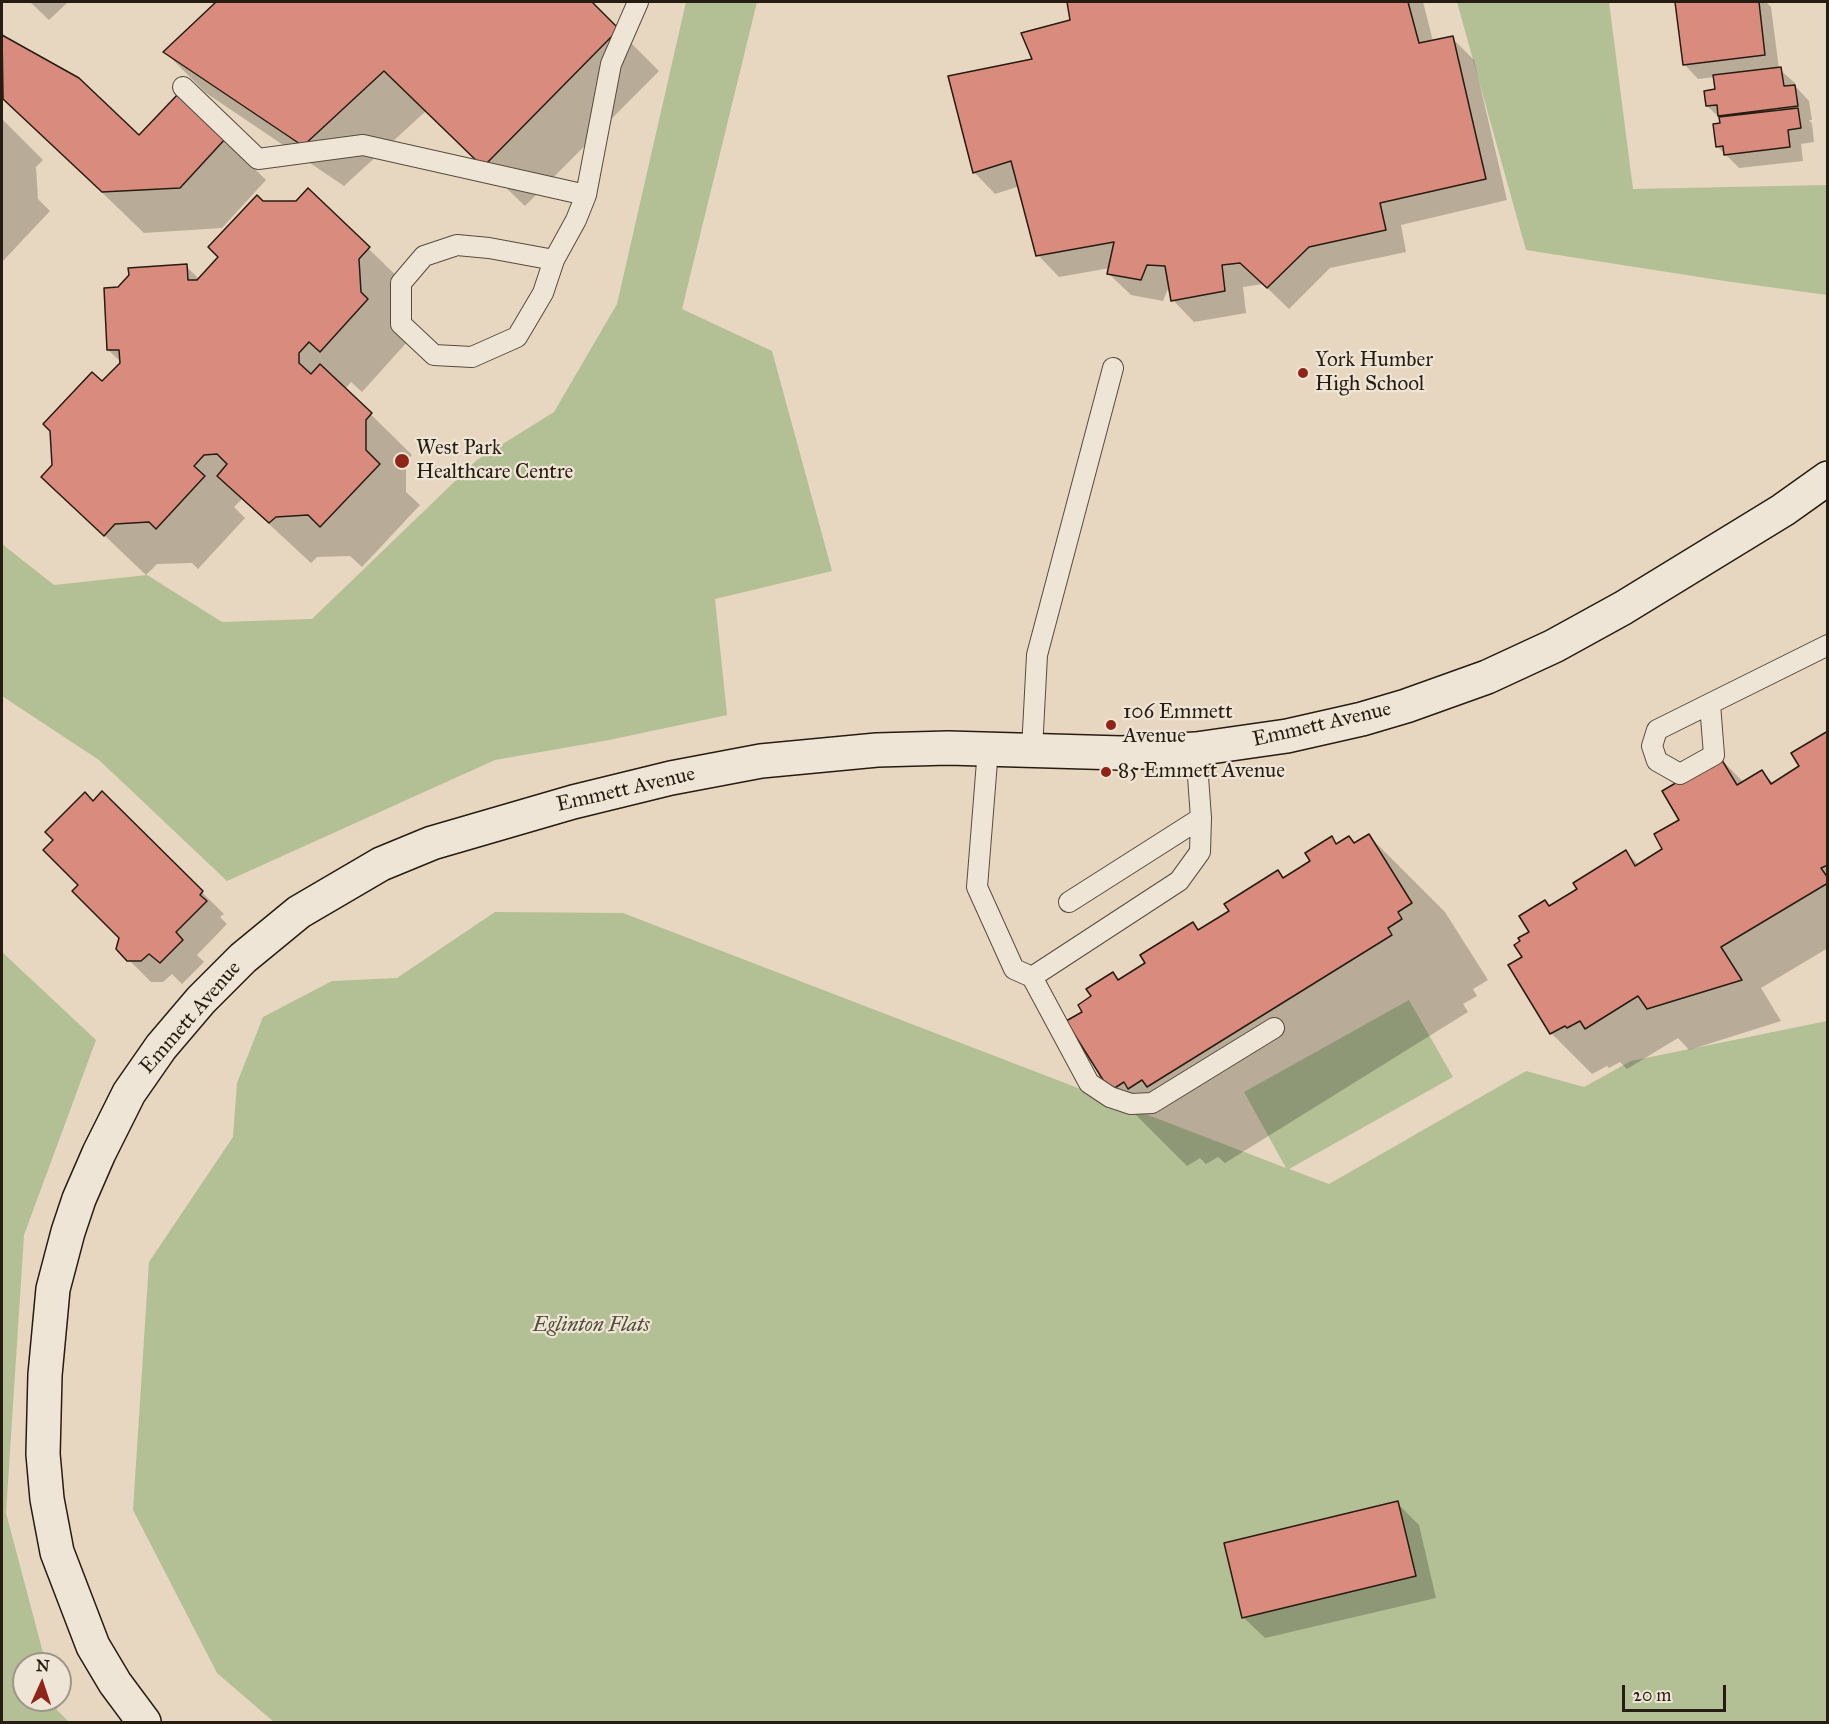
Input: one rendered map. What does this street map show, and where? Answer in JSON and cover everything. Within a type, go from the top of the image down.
[{"type":"street","name":"Emmett Avenue","points":[[144,1722],[115,1683],[93,1646],[57,1552],[47,1499],[43,1454],[45,1375],[53,1289],[79,1199],[129,1093],[161,1047],[194,1008],[243,958],[299,912],[381,864],[432,843],[573,802],[671,778],[761,761],[878,750],[988,749],[1121,753],[1196,749],[1287,736],[1362,719],[1487,677],[1554,646],[1623,608],[1826,483]]},
{"type":"lane","points":[[554,260],[489,248],[457,245],[424,256],[401,283],[400,324],[434,355],[472,357],[517,337],[543,293],[554,260],[586,195],[611,64],[638,2]]},
{"type":"lane","points":[[183,87],[258,159],[363,145],[586,195]]},
{"type":"lane","points":[[1032,750],[1037,655],[1113,368]]},
{"type":"lane","points":[[1710,704],[1827,645]]},
{"type":"lane","points":[[988,749],[977,887],[1014,969],[1032,977],[1089,1083],[1110,1097],[1131,1104],[1152,1103],[1274,1028]]},
{"type":"lane","points":[[1032,977],[1179,881],[1200,852],[1201,818],[1196,749]]},
{"type":"lane","points":[[1069,902],[1201,818]]},
{"type":"green space","points":[[686,2],[757,2],[682,309],[772,351],[832,571],[715,599],[727,715],[609,740],[495,760],[227,881],[99,760],[2,696],[2,544],[54,585],[147,575],[222,622],[312,619],[477,460],[554,412],[617,304]]},
{"type":"green space","points":[[1457,2],[1609,2],[1633,189],[1827,185],[1827,295],[1526,250]]},
{"type":"green space","name":"Eglinton Flats","points":[[495,912],[623,913],[1286,1168],[1244,1092],[1409,1000],[1453,1077],[1289,1169],[1329,1184],[1526,1071],[1584,1087],[1631,1061],[1827,1021],[1827,1722],[274,1722],[217,1673],[133,1510],[149,1262],[233,1137],[237,1083],[263,1017],[332,981],[397,978]]},
{"type":"green space","points":[[2,952],[96,1040],[24,1235],[6,1513],[43,1652],[12,1652],[12,1712],[59,1712],[69,1722],[2,1722]]},
{"type":"building","points":[[216,2],[592,2],[619,29],[483,167],[384,71],[303,146],[163,52]]},
{"type":"building","points":[[1067,2],[1408,2],[1419,43],[1453,36],[1486,179],[1380,203],[1386,230],[1309,247],[1267,288],[1240,263],[1222,265],[1225,291],[1171,301],[1165,266],[1147,265],[1141,280],[1107,274],[1114,242],[1036,256],[1011,161],[973,173],[948,76],[1032,59],[1021,33],[1070,20]]},
{"type":"building","points":[[1675,2],[1759,2],[1765,55],[1683,65]]},
{"type":"building","points":[[2,35],[79,78],[139,135],[179,93],[226,138],[180,188],[102,192],[3,99]]},
{"type":"building","points":[[1781,67],[1784,86],[1795,85],[1798,106],[1718,116],[1717,105],[1706,106],[1704,91],[1715,89],[1713,75]]},
{"type":"building","points":[[1798,108],[1801,128],[1788,130],[1790,147],[1724,155],[1723,146],[1716,147],[1713,124],[1720,123],[1719,117]]},
{"type":"building","points":[[308,188],[370,247],[359,259],[361,292],[368,299],[320,352],[309,342],[299,353],[299,363],[311,374],[320,364],[372,413],[366,420],[366,450],[380,464],[320,527],[308,515],[276,517],[269,523],[217,476],[227,464],[217,454],[204,455],[194,466],[205,476],[156,529],[149,522],[115,524],[104,536],[41,477],[52,465],[50,431],[43,424],[92,372],[102,381],[120,363],[119,350],[107,350],[104,288],[118,287],[129,275],[128,268],[187,264],[188,280],[197,280],[218,257],[208,247],[257,195],[263,201],[296,201]]},
{"type":"building","points":[[1828,731],[1828,865],[1821,868],[1828,878],[1828,883],[1721,947],[1742,980],[1647,1009],[1638,996],[1585,1029],[1580,1021],[1550,1034],[1508,965],[1522,957],[1514,945],[1520,941],[1518,938],[1529,932],[1519,916],[1545,900],[1549,906],[1577,889],[1573,883],[1626,850],[1635,866],[1662,849],[1654,834],[1679,820],[1662,791],[1720,757],[1737,785],[1762,770],[1771,784],[1799,766],[1791,753]]},
{"type":"building","points":[[102,791],[203,891],[200,895],[207,901],[176,932],[183,940],[160,963],[149,954],[141,961],[127,961],[116,949],[119,938],[72,891],[78,885],[43,850],[53,840],[45,832],[85,792],[93,801]]},
{"type":"building","points":[[1369,834],[1412,903],[1398,912],[1402,919],[1388,928],[1392,935],[1147,1087],[1142,1080],[1128,1089],[1124,1082],[1110,1091],[1066,1021],[1082,1012],[1078,1005],[1091,996],[1086,989],[1113,972],[1118,980],[1145,963],[1140,955],[1193,922],[1198,930],[1229,911],[1224,904],[1278,870],[1283,878],[1310,861],[1305,853],[1332,836],[1336,844],[1349,836],[1354,843]]},
{"type":"building","points":[[1398,1501],[1416,1576],[1242,1618],[1224,1543]]},
{"type":"place","name":"York Humber High School","points":[[1303,373]]},
{"type":"place","name":"West Park Healthcare Centre","points":[[402,461]]},
{"type":"place","name":"106 Emmett Avenue","points":[[1111,725]]},
{"type":"place","name":"85 Emmett Avenue","points":[[1106,772]]}]
